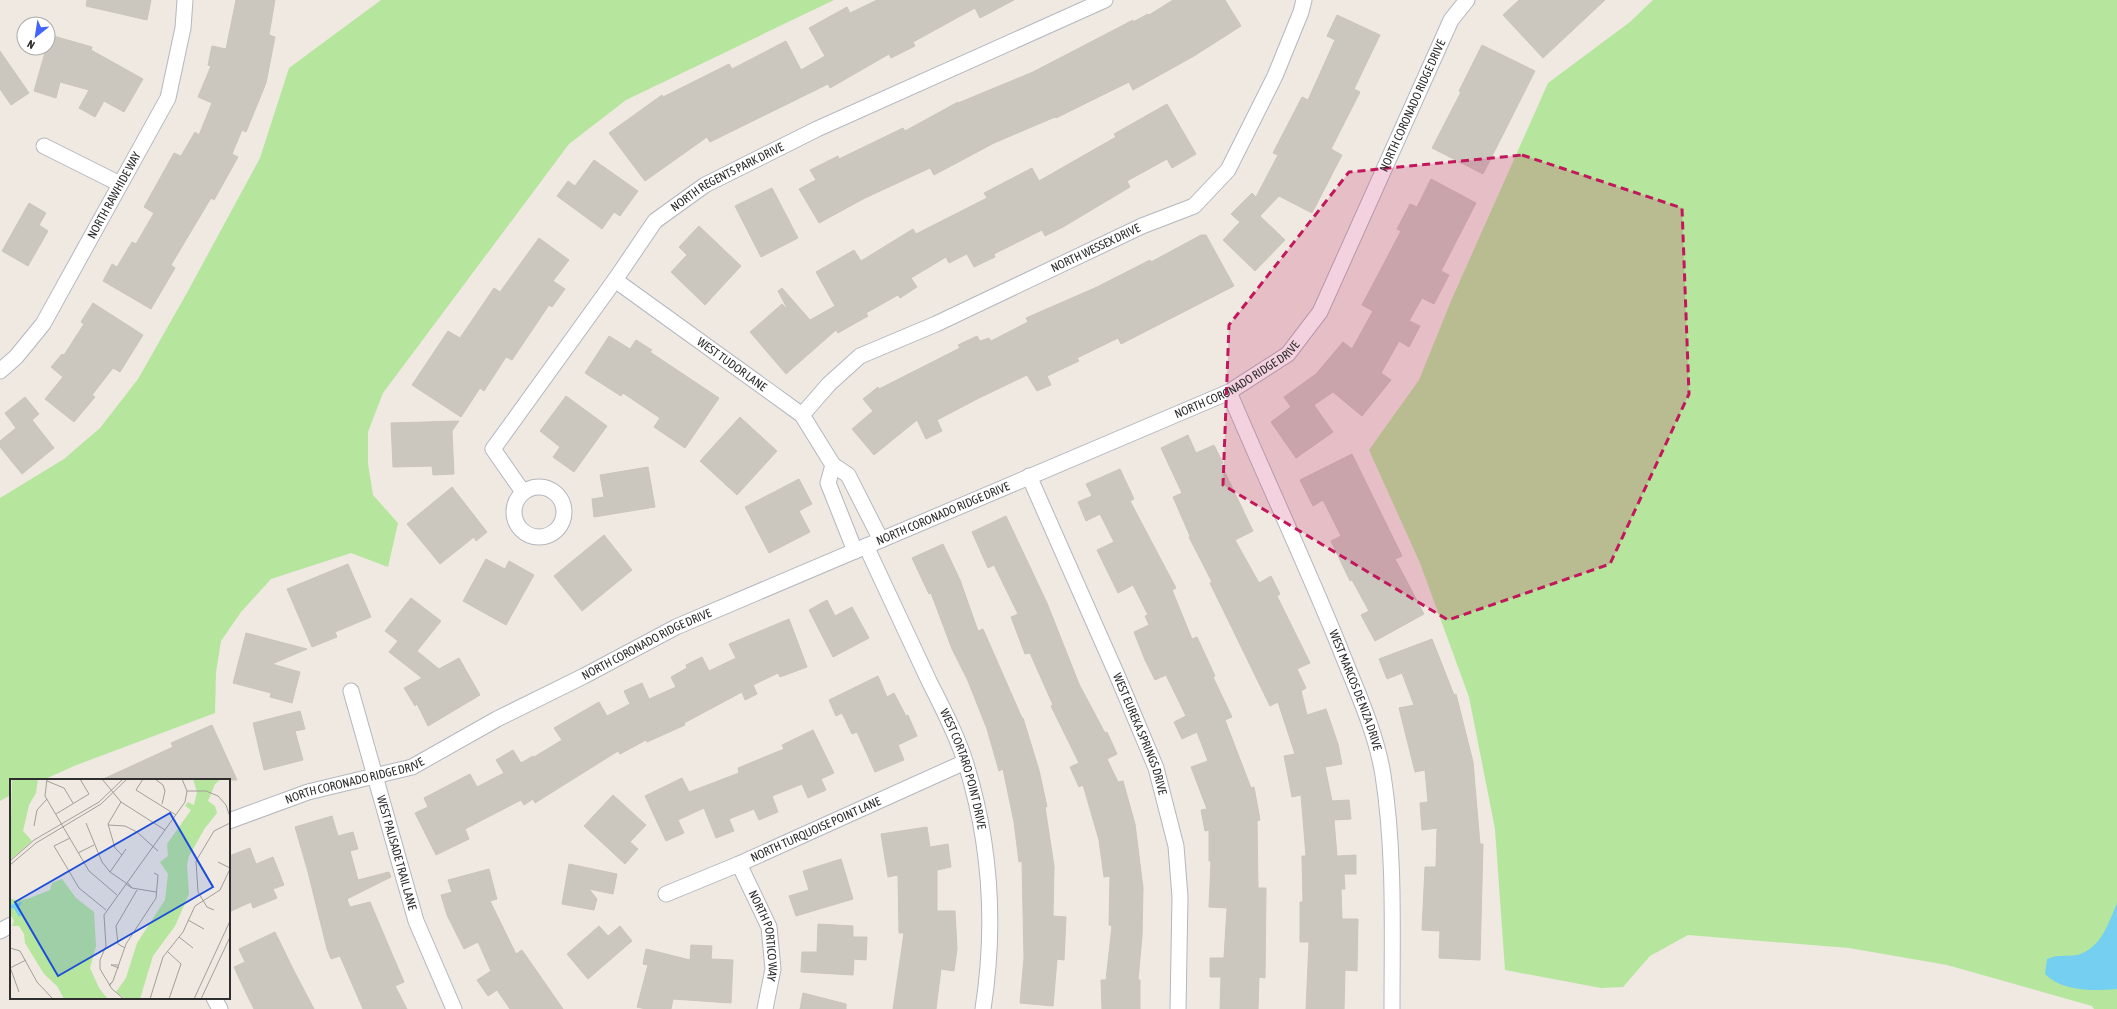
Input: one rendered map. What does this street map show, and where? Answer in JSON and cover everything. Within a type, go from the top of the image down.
[{"type":"street","name":"NORTH RAWHIDE WAY","points":[[0,371],[16,357],[43,324],[168,98],[183,28],[185,0]]},
{"type":"street","name":"NORTH REGENTS PARK DRIVE","points":[[523,492],[493,449],[615,280],[655,221],[705,185],[817,129],[1105,0]]},
{"type":"street","name":"NORTH WESSEX DRIVE","points":[[802,415],[829,384],[860,356],[936,324],[1142,226],[1194,206],[1228,170],[1275,76],[1301,12],[1304,0]]},
{"type":"street","name":"NORTH CORONADO RIDGE DRIVE","points":[[230,820],[308,792],[412,767],[497,719],[584,676],[676,627],[1229,392],[1288,354],[1320,312],[1451,20],[1467,0]]},
{"type":"street","points":[[44,146],[120,184]]},
{"type":"street","name":"WEST TUDOR LANE","points":[[615,280],[802,415],[833,465],[848,475],[881,540]]},
{"type":"street","name":"WEST MARCOS DE NIZA DRIVE","points":[[1229,392],[1323,606],[1362,704],[1382,774],[1390,839],[1392,898],[1392,1009]]},
{"type":"street","points":[[833,465],[828,483],[860,549]]},
{"type":"street","name":"WEST EUREKA SPRINGS DRIVE","points":[[1029,476],[1114,668],[1156,768],[1176,846],[1180,897],[1178,1009]]},
{"type":"street","name":"WEST CORTARO POINT DRIVE","points":[[860,549],[943,710],[966,762],[982,821],[991,909],[988,976],[983,1009]]},
{"type":"street","name":"WEST PALISADE TRAIL LANE","points":[[351,691],[416,921],[454,1009]]},
{"type":"street","name":"NORTH TURQUOISE POINT LANE","points":[[666,894],[739,864],[966,762]]},
{"type":"street","name":"NORTH PORTICO WAY","points":[[739,864],[769,927],[772,969],[765,1009]]},
{"type":"street","points":[[0,931],[10,926]]},
{"type":"street","points":[[215,999],[220,1009]]},
{"type":"highlighted area","points":[[1522,155],[1682,208],[1689,394],[1610,564],[1448,620],[1223,485],[1229,325],[1349,172]]},
{"type":"green space","points":[[381,0],[834,0],[626,100],[569,144],[383,393],[368,432],[368,464],[373,495],[398,523],[388,567],[351,553],[271,579],[241,612],[221,641],[216,672],[215,713],[74,766],[45,779],[10,779],[10,796],[0,801],[0,498],[64,459],[100,428],[138,379],[188,291],[260,158],[289,68]]},
{"type":"green space","points":[[1653,0],[2117,0],[2117,1009],[2094,1009],[2092,1006],[1947,965],[1849,948],[1688,935],[1650,956],[1623,987],[1601,988],[1505,970],[1495,829],[1469,697],[1420,563],[1369,450],[1419,380],[1451,301],[1548,83],[1630,22]]},
{"type":"water","points":[[2117,903],[2117,989],[2088,990],[2069,987],[2052,980],[2045,974],[2047,959],[2077,955],[2092,947],[2103,934]]},
{"type":"building","points":[[87,0],[151,0],[147,20],[86,6]]},
{"type":"building","points":[[236,0],[275,0],[269,35],[275,37],[266,83],[246,132],[242,130],[232,154],[238,157],[214,200],[211,198],[171,265],[175,268],[151,309],[103,281],[112,264],[117,267],[132,242],[136,244],[154,213],[144,207],[174,153],[181,156],[195,132],[199,135],[212,103],[198,97],[211,66],[208,65],[212,46],[226,49]]},
{"type":"building","points":[[877,0],[1014,0],[980,18],[975,8],[913,42],[915,46],[891,58],[889,54],[830,88],[828,84],[710,142],[707,137],[645,181],[609,133],[662,95],[663,97],[729,64],[732,69],[786,41],[801,70],[825,56],[809,28],[847,7],[850,13]]},
{"type":"building","points":[[1173,0],[1225,0],[1241,26],[1194,56],[1133,90],[1129,82],[1056,118],[1055,117],[994,143],[934,175],[930,168],[865,198],[819,223],[799,189],[816,180],[810,170],[838,156],[839,159],[903,128],[905,131],[958,102],[1033,72],[1133,20],[1133,22],[1148,14],[1149,15]]},
{"type":"building","points":[[1519,0],[1605,0],[1543,58],[1503,15]]},
{"type":"building","points":[[1337,15],[1380,35],[1354,89],[1360,92],[1331,149],[1342,155],[1312,213],[1279,196],[1260,216],[1285,240],[1255,271],[1223,240],[1240,222],[1231,214],[1252,193],[1256,197],[1278,155],[1273,153],[1302,97],[1308,100],[1335,40],[1327,36]]},
{"type":"building","points":[[56,37],[92,47],[91,50],[143,79],[124,112],[104,101],[95,117],[79,108],[89,90],[60,82],[56,98],[34,91],[44,56],[56,56]]},
{"type":"building","points":[[1482,45],[1535,71],[1483,174],[1432,148],[1461,92],[1459,91]]},
{"type":"building","points":[[0,51],[29,93],[11,105],[0,89]]},
{"type":"building","points":[[1167,104],[1196,154],[1172,168],[1167,159],[1127,181],[1130,187],[1063,227],[1045,236],[1042,230],[994,254],[995,257],[974,267],[967,254],[949,263],[946,257],[911,278],[917,287],[900,298],[898,295],[866,313],[868,316],[838,333],[836,330],[786,374],[750,332],[782,304],[788,310],[778,291],[782,288],[810,320],[835,306],[816,272],[854,250],[861,261],[913,229],[916,234],[987,198],[984,193],[1032,168],[1039,181],[1116,137],[1114,134]]},
{"type":"building","points":[[594,160],[638,191],[620,216],[614,212],[602,229],[557,196],[568,181],[575,186]]},
{"type":"building","points":[[1431,179],[1476,203],[1441,271],[1449,275],[1434,304],[1422,298],[1409,321],[1420,326],[1409,347],[1399,341],[1381,373],[1391,380],[1362,416],[1333,392],[1314,405],[1333,432],[1296,458],[1271,422],[1291,407],[1284,397],[1316,374],[1343,342],[1352,349],[1373,311],[1362,305],[1401,231],[1397,229],[1410,204],[1417,207]]},
{"type":"building","points":[[772,188],[798,238],[761,257],[735,206]]},
{"type":"building","points":[[29,203],[46,213],[39,225],[48,231],[28,266],[2,251]]},
{"type":"building","points":[[699,226],[741,266],[705,305],[671,272],[687,255],[679,247]]},
{"type":"building","points":[[1201,235],[1206,235],[1234,286],[1121,344],[1118,338],[1077,358],[1079,361],[1047,376],[1051,385],[1037,391],[1027,375],[979,398],[937,420],[942,431],[926,439],[917,420],[874,455],[852,429],[873,411],[863,399],[878,387],[879,389],[960,348],[958,345],[977,336],[980,341],[989,338],[991,341],[1028,322],[1026,318],[1097,287],[1150,260],[1151,262]]},
{"type":"building","points":[[539,238],[569,260],[553,281],[565,289],[552,307],[549,305],[512,360],[506,357],[484,391],[480,388],[461,417],[412,385],[448,331],[460,338],[494,288],[500,292]]},
{"type":"building","points":[[93,303],[143,335],[120,372],[113,368],[92,395],[95,397],[74,422],[45,399],[63,377],[51,367],[62,354],[64,355],[84,324],[81,322]]},
{"type":"building","points":[[609,336],[630,349],[636,340],[652,350],[650,352],[719,398],[685,448],[654,427],[660,418],[623,393],[621,396],[585,373]]},
{"type":"building","points":[[566,396],[607,426],[574,472],[553,457],[560,447],[540,431]]},
{"type":"building","points":[[25,397],[39,414],[32,420],[54,448],[22,474],[0,447],[0,441],[16,428],[5,413]]},
{"type":"building","points":[[740,417],[777,451],[737,495],[700,461]]},
{"type":"building","points":[[459,421],[452,431],[454,474],[433,475],[432,466],[393,467],[391,423]]},
{"type":"building","points":[[1188,435],[1196,453],[1214,445],[1223,463],[1221,464],[1253,531],[1235,540],[1259,583],[1271,576],[1280,594],[1277,596],[1310,663],[1297,669],[1306,688],[1301,691],[1307,715],[1326,709],[1338,744],[1342,764],[1325,767],[1332,801],[1349,800],[1351,819],[1334,820],[1337,856],[1356,855],[1356,874],[1344,874],[1345,889],[1341,889],[1342,919],[1358,919],[1357,971],[1345,970],[1344,1009],[1306,1009],[1309,942],[1300,942],[1300,902],[1303,902],[1302,856],[1306,856],[1301,795],[1292,797],[1284,756],[1295,754],[1278,702],[1270,706],[1210,583],[1212,582],[1189,537],[1190,536],[1173,497],[1182,493],[1161,448]]},
{"type":"building","points":[[1352,454],[1402,556],[1395,559],[1424,614],[1375,641],[1361,615],[1369,611],[1352,580],[1350,581],[1331,541],[1341,536],[1323,500],[1313,506],[1300,480]]},
{"type":"building","points":[[648,467],[655,507],[594,517],[592,499],[604,497],[600,475]]},
{"type":"building","points":[[1120,469],[1134,499],[1130,501],[1176,588],[1172,590],[1192,639],[1197,637],[1215,676],[1213,677],[1232,717],[1225,720],[1251,788],[1254,787],[1260,820],[1257,821],[1258,888],[1266,888],[1265,978],[1259,977],[1258,1009],[1220,1009],[1221,977],[1210,977],[1210,958],[1224,958],[1227,908],[1209,907],[1211,861],[1209,861],[1209,830],[1205,831],[1201,810],[1207,809],[1191,767],[1208,761],[1197,732],[1182,739],[1174,722],[1186,716],[1166,675],[1155,680],[1145,660],[1134,632],[1149,625],[1145,616],[1148,615],[1133,585],[1118,593],[1097,550],[1114,542],[1100,514],[1086,521],[1078,502],[1092,496],[1086,484]]},
{"type":"building","points":[[799,479],[812,504],[799,511],[810,532],[769,553],[745,507]]},
{"type":"building","points":[[452,487],[487,532],[476,541],[474,537],[440,564],[407,524]]},
{"type":"building","points":[[1006,516],[1047,603],[1079,684],[1105,733],[1107,732],[1117,754],[1107,759],[1118,782],[1123,781],[1135,824],[1143,888],[1142,936],[1138,980],[1140,980],[1140,1009],[1102,1009],[1101,980],[1106,980],[1112,926],[1109,925],[1110,876],[1104,877],[1099,840],[1083,785],[1079,787],[1070,767],[1079,763],[1051,706],[1053,705],[1030,653],[1025,654],[1011,617],[1018,614],[994,565],[988,568],[972,532]]},
{"type":"building","points":[[604,535],[632,570],[582,611],[554,576]]},
{"type":"building","points":[[943,544],[960,580],[978,631],[983,629],[1023,718],[1039,770],[1047,807],[1045,807],[1054,866],[1053,916],[1066,917],[1064,960],[1057,959],[1053,1006],[1020,1003],[1024,958],[1022,861],[1019,862],[1014,822],[1003,769],[999,771],[987,729],[968,681],[952,649],[931,593],[929,594],[912,558]]},
{"type":"building","points":[[486,559],[505,569],[509,561],[534,575],[506,625],[463,601]]},
{"type":"building","points":[[348,564],[371,617],[335,632],[337,637],[312,647],[287,589]]},
{"type":"building","points":[[411,598],[441,621],[417,651],[439,669],[459,658],[480,695],[428,726],[417,704],[415,706],[404,688],[422,678],[389,652],[398,641],[385,631]]},
{"type":"building","points":[[827,600],[835,616],[852,607],[869,638],[833,657],[809,610]]},
{"type":"building","points":[[789,619],[807,667],[780,677],[778,673],[753,685],[757,694],[745,700],[742,692],[684,723],[685,725],[647,742],[646,740],[620,754],[618,751],[535,803],[533,799],[524,805],[521,800],[465,829],[469,839],[436,855],[415,813],[428,807],[424,798],[470,774],[477,787],[504,773],[496,760],[513,750],[521,763],[533,756],[534,757],[562,740],[554,728],[599,702],[607,716],[630,704],[624,691],[642,683],[649,699],[676,687],[671,677],[687,668],[686,665],[702,657],[709,671],[736,658],[729,644]]},
{"type":"building","points":[[246,633],[307,649],[272,664],[300,672],[292,703],[270,697],[271,693],[233,683]]},
{"type":"building","points":[[1432,639],[1454,695],[1456,694],[1473,762],[1480,844],[1483,844],[1480,960],[1439,958],[1440,931],[1422,930],[1425,867],[1436,867],[1437,828],[1422,830],[1420,803],[1428,802],[1425,770],[1415,772],[1399,708],[1414,705],[1402,673],[1387,679],[1379,659]]},
{"type":"building","points":[[878,676],[887,697],[894,693],[906,716],[908,715],[917,736],[898,745],[904,760],[875,772],[857,732],[852,734],[842,713],[836,716],[829,700]]},
{"type":"building","points":[[300,711],[305,729],[295,731],[303,760],[264,770],[253,723]]},
{"type":"building","points":[[212,725],[237,780],[103,779],[173,747],[171,743]]},
{"type":"building","points":[[813,730],[834,773],[821,779],[826,790],[808,798],[802,784],[772,796],[778,812],[759,820],[754,809],[729,819],[734,831],[716,838],[704,808],[678,820],[684,833],[666,841],[645,796],[682,778],[689,792],[739,773],[738,768],[784,749],[782,745]]},
{"type":"building","points":[[613,795],[646,825],[630,842],[638,849],[625,864],[584,826]]},
{"type":"building","points":[[332,816],[338,836],[353,832],[358,849],[350,851],[358,880],[389,872],[391,877],[347,899],[350,907],[370,902],[404,982],[395,986],[407,1009],[363,1009],[340,956],[331,959],[327,949],[295,827]]},
{"type":"building","points":[[927,827],[930,847],[948,844],[951,867],[937,870],[937,911],[955,911],[957,949],[954,971],[941,969],[936,1009],[893,1009],[904,933],[899,933],[898,875],[888,877],[881,834]]},
{"type":"building","points":[[250,848],[256,864],[273,857],[284,885],[273,889],[277,898],[253,908],[251,902],[230,912],[230,856]]},
{"type":"building","points":[[841,859],[853,899],[796,916],[789,896],[809,890],[803,871]]},
{"type":"building","points":[[569,864],[617,874],[613,894],[589,889],[597,899],[594,910],[562,904]]},
{"type":"building","points":[[489,869],[497,899],[490,901],[516,954],[522,950],[563,1009],[510,1009],[497,990],[488,996],[477,980],[491,971],[478,942],[464,949],[447,915],[441,895],[452,892],[448,880]]},
{"type":"building","points":[[818,924],[853,926],[853,937],[867,937],[866,960],[854,959],[853,975],[801,972],[802,952],[817,952]]},
{"type":"building","points":[[599,926],[608,936],[620,926],[632,941],[588,979],[567,954]]},
{"type":"building","points":[[275,932],[314,1009],[254,1009],[234,967],[245,962],[239,949]]},
{"type":"building","points":[[691,945],[712,946],[711,959],[733,960],[731,1003],[673,999],[671,1009],[646,1009],[637,1007],[648,965],[643,964],[646,949],[690,960]]},
{"type":"building","points":[[803,993],[846,1004],[846,1009],[800,1009]]}]
